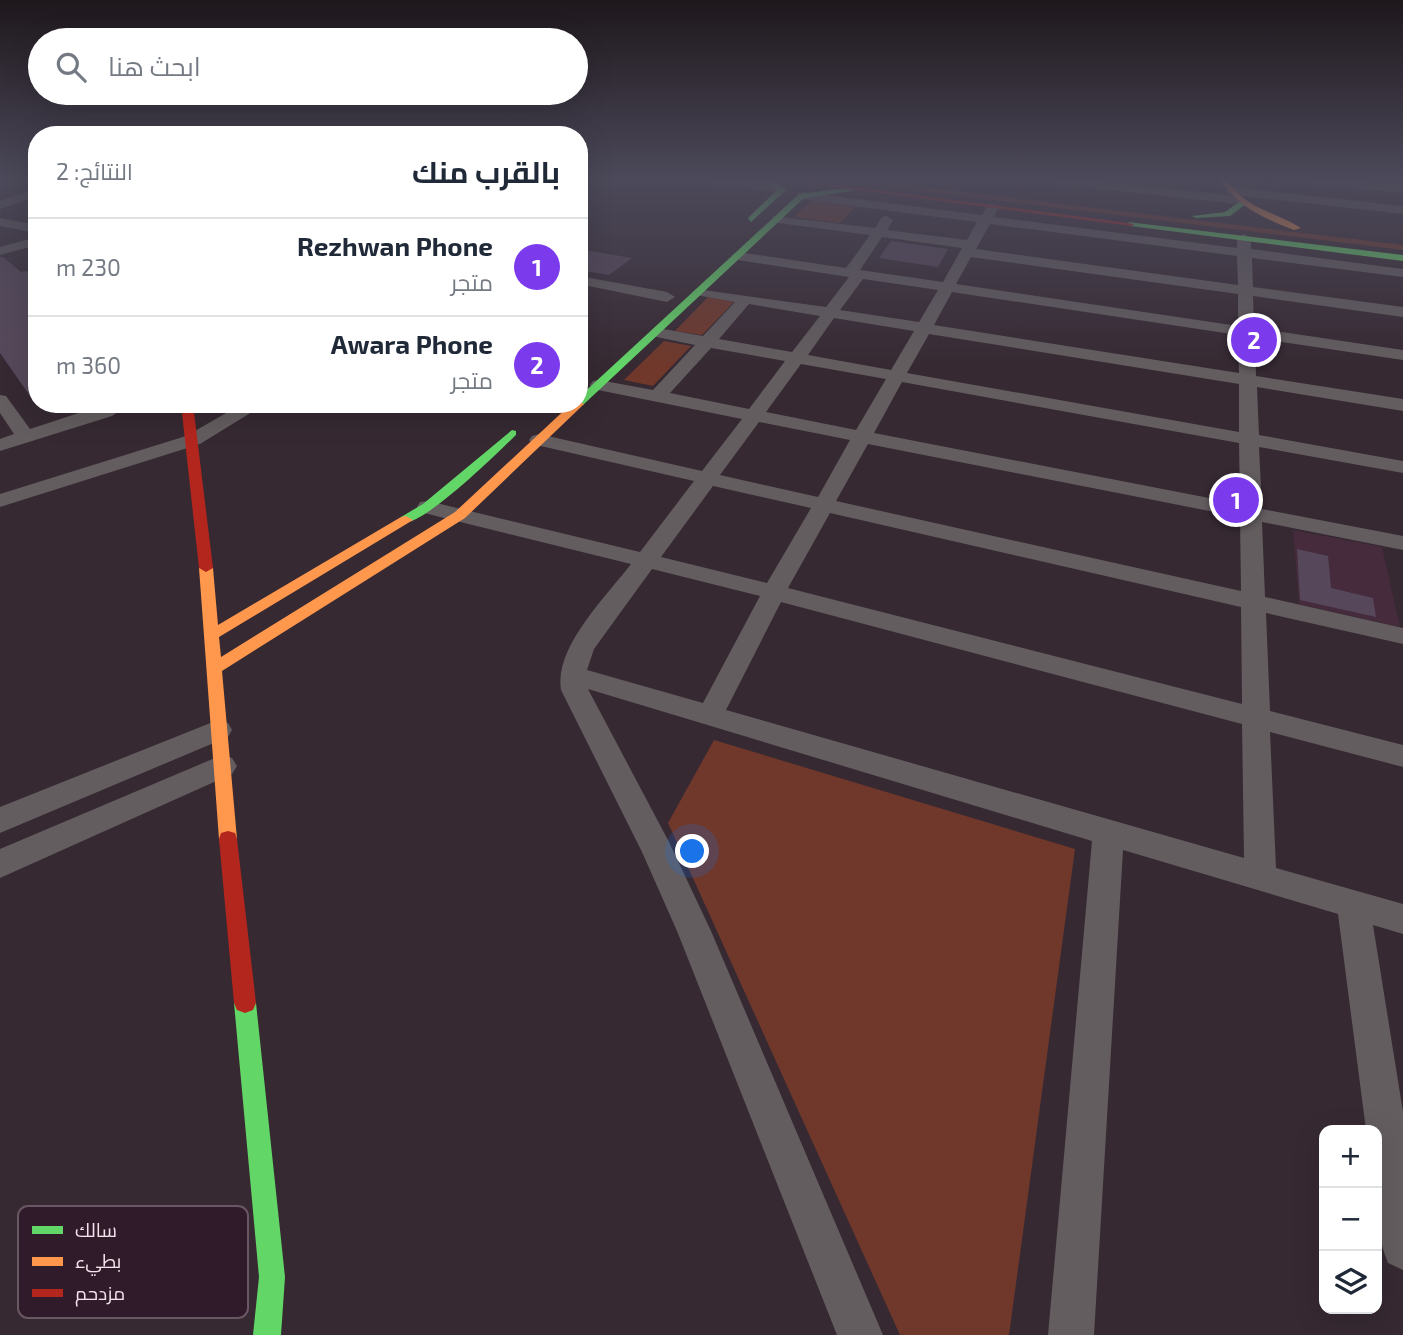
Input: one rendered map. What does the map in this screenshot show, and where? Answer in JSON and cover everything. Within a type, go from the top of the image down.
[{"type":"main road","points":[[693,275],[728,241]]},
{"type":"main road","points":[[588,395],[754,241]]},
{"type":"main road","points":[[1215,241],[1403,257]]},
{"type":"main road","points":[[648,314],[671,293]]},
{"type":"main road","points":[[188,413],[210,604],[218,730],[272,1277],[267,1335]]},
{"type":"main road","points":[[214,669],[460,515],[569,413]]},
{"type":"main road","points":[[210,636],[428,507],[525,421]]},
{"type":"street","points":[[860,1335],[696,935],[645,825],[578,697],[572,675],[578,654],[831,312],[873,241]]},
{"type":"street","points":[[931,241],[1403,312]]},
{"type":"street","points":[[709,717],[774,592],[973,241]]},
{"type":"street","points":[[0,245],[28,243]]},
{"type":"street","points":[[0,251],[28,244]]},
{"type":"street","points":[[1260,877],[1243,290],[1244,245],[1403,273]]},
{"type":"street","points":[[738,256],[770,256],[855,273],[1403,355]]},
{"type":"street","points":[[588,281],[671,293]]},
{"type":"street","points":[[701,292],[1403,405]]},
{"type":"street","points":[[659,396],[746,299]]},
{"type":"street","points":[[658,333],[895,378],[1403,467]]},
{"type":"street","points":[[599,385],[1403,543]]},
{"type":"street","points":[[0,400],[26,437]]},
{"type":"street","points":[[0,445],[102,413]]},
{"type":"street","points":[[0,501],[193,440],[240,413]]},
{"type":"street","points":[[539,440],[1403,636]]},
{"type":"street","points":[[428,507],[774,592],[1403,756]]},
{"type":"street","points":[[572,675],[1403,919]]},
{"type":"street","points":[[0,820],[218,730]]},
{"type":"street","points":[[0,864],[222,766]]},
{"type":"street","points":[[1071,1335],[1108,832]]},
{"type":"street","points":[[1353,904],[1403,1248]]},
{"type":"shaded area","points":[[1332,241],[1372,241],[1403,245],[1403,250]]},
{"type":"shaded area","points":[[708,297],[734,302],[702,335],[675,331]]},
{"type":"shaded area","points":[[664,341],[691,346],[653,386],[624,380]]},
{"type":"shaded area","points":[[1293,530],[1382,547],[1400,627],[1299,604]]},
{"type":"shaded area","points":[[714,740],[1075,849],[1009,1335],[900,1335],[668,823]]},
{"type":"building","points":[[891,241],[948,249],[938,267],[879,258]]},
{"type":"building","points":[[588,251],[632,258],[609,275],[588,272]]},
{"type":"building","points":[[0,257],[3,257],[21,272],[28,271],[28,393],[0,353]]},
{"type":"building","points":[[1297,549],[1328,556],[1331,588],[1373,598],[1376,617],[1300,600]]},
{"type":"traffic: fast","points":[[588,395],[753,241]]},
{"type":"traffic: fast","points":[[1269,241],[1403,258]]},
{"type":"traffic: fast","points":[[406,520],[428,507],[512,433]]},
{"type":"traffic: fast","points":[[245,1003],[272,1277],[267,1335]]},
{"type":"traffic: slow","points":[[214,669],[460,515],[568,413]]},
{"type":"traffic: slow","points":[[210,636],[406,520]]},
{"type":"traffic: slow","points":[[206,568],[228,839]]},
{"type":"traffic: jam","points":[[188,413],[206,568]]},
{"type":"traffic: jam","points":[[228,839],[245,1003]]},
{"type":"place","name":"Awara Phone","points":[[1254,340]]},
{"type":"place","name":"Rezhwan Phone","points":[[1236,500]]}]
